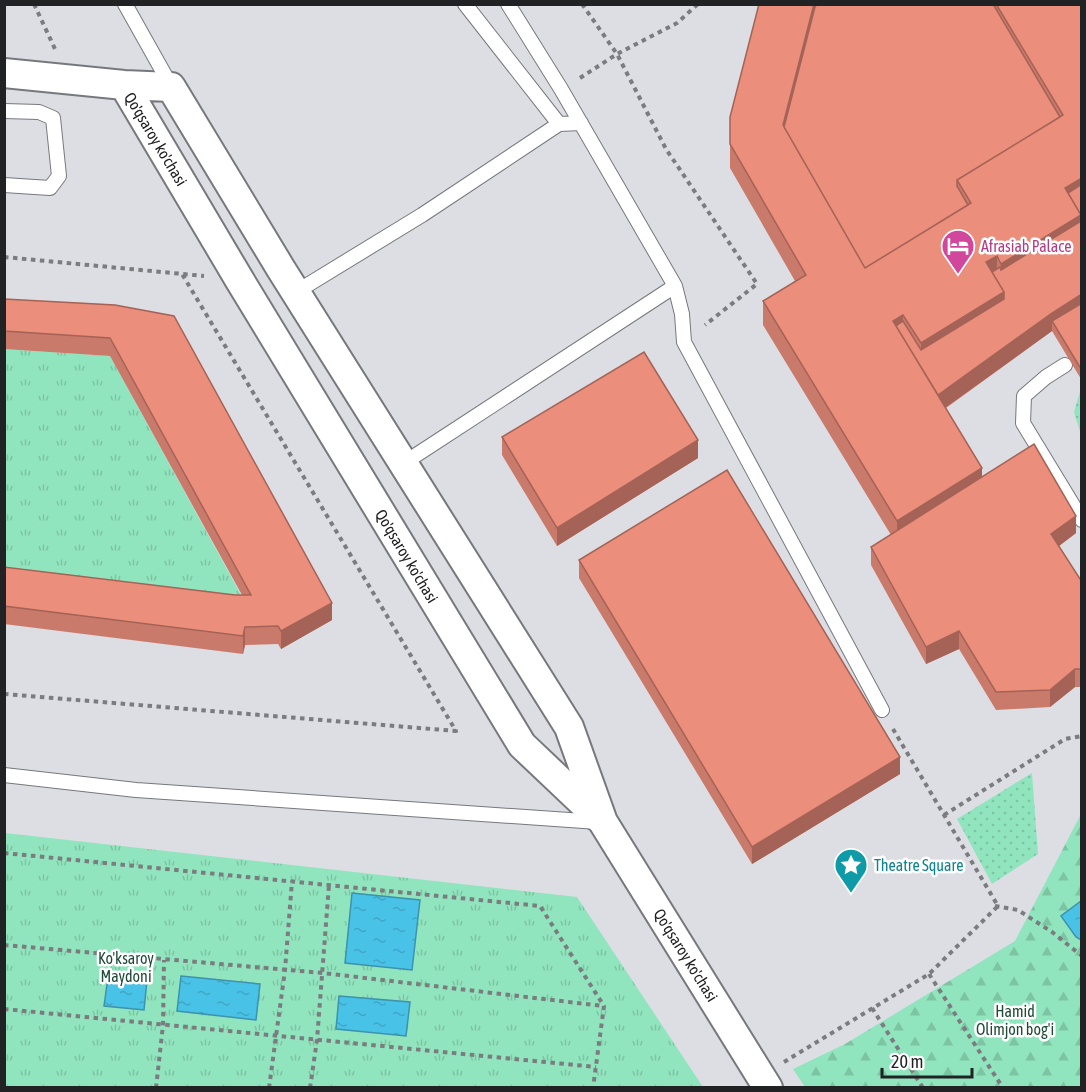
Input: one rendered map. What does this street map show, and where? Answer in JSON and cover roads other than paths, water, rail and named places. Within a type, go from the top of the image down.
[{"type":"street","points":[[4,73],[124,86]]},
{"type":"street","name":"Qo'qsaroy ko'chasi","points":[[124,86],[171,87],[296,292],[569,727],[603,822],[765,1082]]},
{"type":"street","name":"Qo'qsaroy ko'chasi","points":[[124,86],[522,745],[603,822]]},
{"type":"lane","points":[[125,4],[171,87]]},
{"type":"lane","points":[[465,4],[559,124]]},
{"type":"lane","points":[[508,4],[561,89],[675,286],[682,314],[684,342],[882,710]]},
{"type":"lane","points":[[4,111],[39,112],[53,118],[59,176],[50,188],[4,185]]},
{"type":"lane","points":[[296,292],[422,215],[559,124],[580,123]]},
{"type":"lane","points":[[404,463],[675,286]]},
{"type":"lane","points":[[1065,365],[1046,377],[1024,396],[1023,423],[1082,520]]},
{"type":"lane","points":[[4,775],[136,790],[603,822]]},
{"type":"water","points":[[352,893],[420,900],[412,970],[345,963]]},
{"type":"water","points":[[1081,901],[1081,940],[1076,937],[1061,916]]},
{"type":"water","points":[[181,976],[260,984],[256,1020],[177,1011]]},
{"type":"water","points":[[108,977],[147,980],[144,1010],[104,1006]]},
{"type":"water","points":[[339,996],[410,1002],[406,1036],[336,1029]]},
{"type":"place","name":"Afrasiab Palace","points":[[958,275]]},
{"type":"place","name":"Theatre Square","points":[[851,894]]},
{"type":"park label","name":"Ko'ksaroy Maydoni","points":[[126,967]]},
{"type":"park label","name":"Hamid Olimjon bog'i","points":[[1015,1020]]}]
